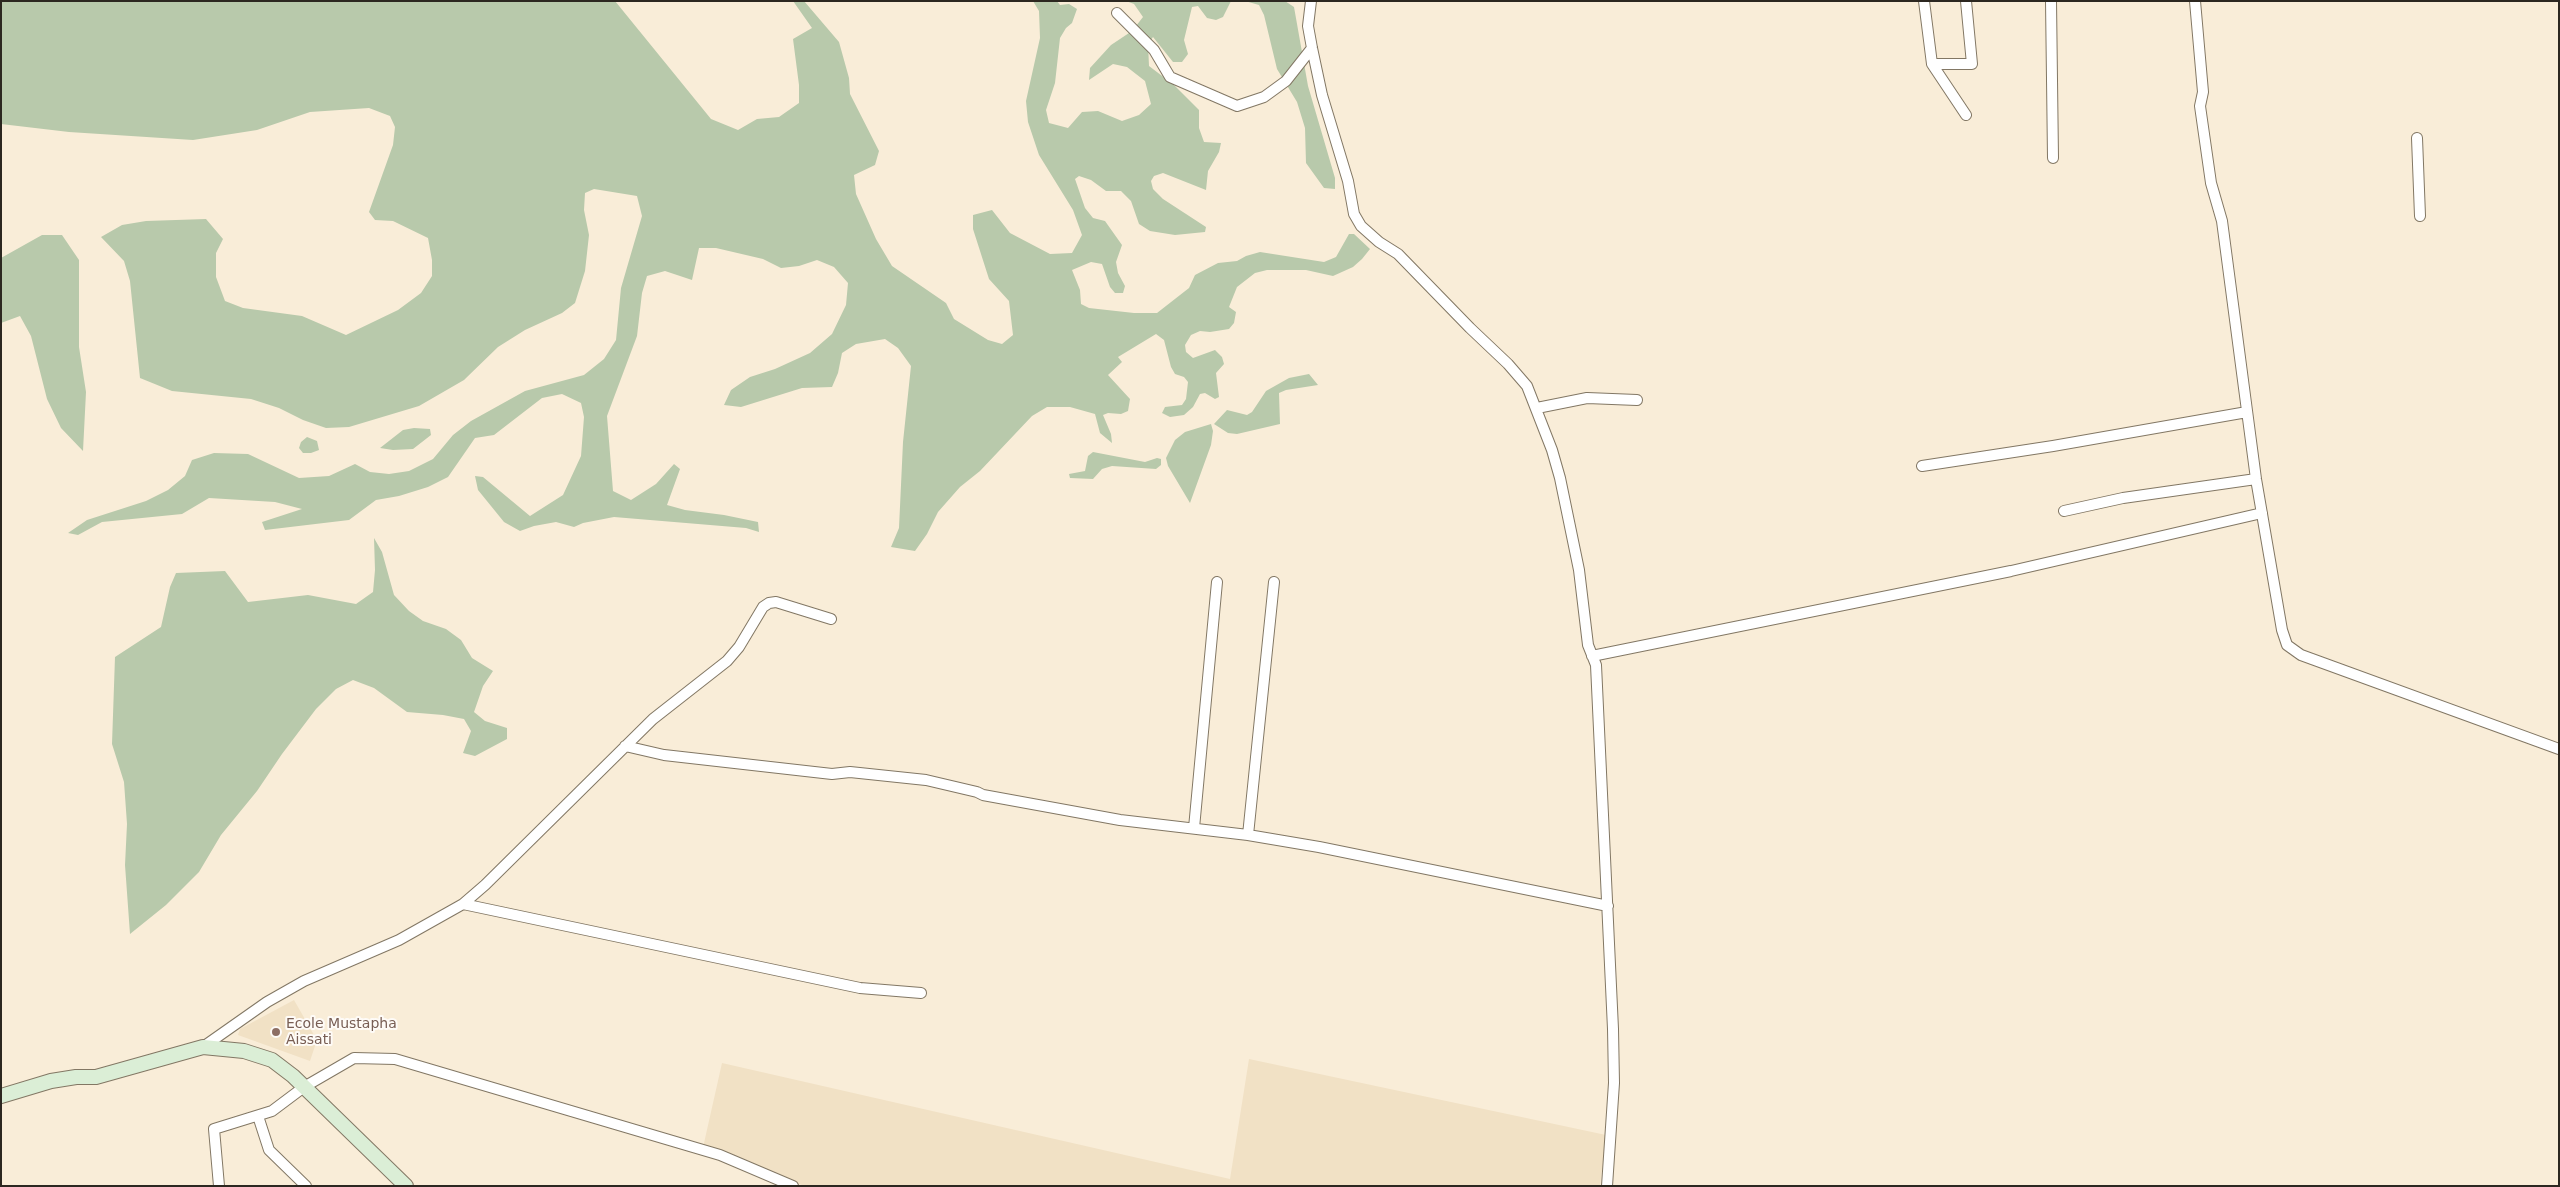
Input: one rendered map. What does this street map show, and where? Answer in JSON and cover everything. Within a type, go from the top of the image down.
[{"type":"street","points":[[1310,1],[1308,26],[1312,48],[1322,95],[1348,181],[1354,214],[1361,226],[1379,242],[1398,254],[1508,364],[1527,386],[1552,450],[1572,528],[1585,604],[1588,645],[1596,675],[1608,906],[1614,1083],[1607,1186]]},
{"type":"street","points":[[1924,1],[1932,64],[1966,115]]},
{"type":"street","points":[[1932,64],[1972,64],[1966,1]]},
{"type":"street","points":[[2051,1],[2053,158]]},
{"type":"street","points":[[2195,1],[2203,92],[2200,106],[2211,183],[2222,221],[2256,479],[2282,630],[2287,645],[2300,655],[2559,749]]},
{"type":"street","points":[[1117,13],[1154,50],[1170,77],[1237,106],[1264,97],[1286,81],[1312,48]]},
{"type":"street","points":[[2417,138],[2420,216]]},
{"type":"street","points":[[1537,408],[1587,398],[1637,400]]},
{"type":"street","points":[[1922,466],[2247,412]]},
{"type":"street","points":[[2064,511],[2123,498],[2256,479]]},
{"type":"street","points":[[1592,656],[2011,571],[2262,513]]},
{"type":"street","points":[[1194,828],[1217,582]]},
{"type":"street","points":[[1248,835],[1274,582]]},
{"type":"street","points":[[1,1096],[51,1081],[76,1077],[96,1077],[204,1047],[267,1002],[304,980],[399,940],[463,904],[485,885],[625,746],[676,699],[727,661],[740,646],[763,607],[769,603],[776,602],[831,619]]},
{"type":"street","points":[[625,746],[664,755],[832,774],[850,772],[926,780],[983,795],[1120,820],[1248,835],[1319,847],[1608,906]]},
{"type":"street","points":[[463,904],[860,988],[921,993]]},
{"type":"street","points":[[204,1047],[244,1051],[272,1060],[304,1087],[406,1186]]},
{"type":"street","points":[[219,1186],[214,1129],[272,1111],[304,1087],[354,1058],[395,1059],[720,1155],[793,1186]]},
{"type":"street","points":[[258,1116],[269,1150],[306,1186]]},
{"type":"shaded area","name":"Ecole Mustapha Aissati","points":[[294,1000],[314,1035],[318,1037],[310,1061],[238,1035],[240,1029]]},
{"type":"shaded area","points":[[1249,1059],[1606,1135],[1600,1186],[805,1186],[702,1152],[722,1063],[1230,1179]]},
{"type":"green space","points":[[1,1],[615,1],[711,119],[738,130],[757,119],[779,117],[799,103],[799,85],[793,39],[812,28],[793,1],[804,1],[839,42],[849,78],[850,94],[879,151],[875,165],[854,175],[856,194],[876,239],[892,266],[946,303],[954,319],[988,340],[1002,344],[1013,335],[1009,301],[989,279],[973,229],[973,215],[992,210],[1010,233],[1050,254],[1072,253],[1082,235],[1073,210],[1039,155],[1028,122],[1026,101],[1040,38],[1039,11],[1033,1],[1057,1],[1060,5],[1069,4],[1077,9],[1072,23],[1066,28],[1060,38],[1055,83],[1046,110],[1049,123],[1068,128],[1082,112],[1098,111],[1122,121],[1139,115],[1151,104],[1145,81],[1127,67],[1113,64],[1089,80],[1090,68],[1111,45],[1132,31],[1143,17],[1134,4],[1126,1],[1231,1],[1223,17],[1216,20],[1207,18],[1198,6],[1192,7],[1184,40],[1188,54],[1182,62],[1173,62],[1153,37],[1148,44],[1149,66],[1174,85],[1199,110],[1199,128],[1204,142],[1221,143],[1219,152],[1208,171],[1206,190],[1163,173],[1154,176],[1151,181],[1153,189],[1163,199],[1206,227],[1205,232],[1175,235],[1150,231],[1139,224],[1131,201],[1121,191],[1106,191],[1091,180],[1079,176],[1075,179],[1085,208],[1093,218],[1105,221],[1122,245],[1116,262],[1118,273],[1125,286],[1123,293],[1115,293],[1110,287],[1102,264],[1091,262],[1072,270],[1080,290],[1081,304],[1089,308],[1134,313],[1157,313],[1189,288],[1195,275],[1218,263],[1237,261],[1260,252],[1324,262],[1336,257],[1349,234],[1354,234],[1370,249],[1353,267],[1333,276],[1306,270],[1267,270],[1255,273],[1237,287],[1229,307],[1236,312],[1234,323],[1229,329],[1210,332],[1200,331],[1191,335],[1185,345],[1186,352],[1193,358],[1215,350],[1222,357],[1224,364],[1216,373],[1219,397],[1215,399],[1205,393],[1200,394],[1193,407],[1184,415],[1170,417],[1162,413],[1165,407],[1182,405],[1186,399],[1188,382],[1184,377],[1175,374],[1171,367],[1164,340],[1156,334],[1118,357],[1122,362],[1108,375],[1130,399],[1128,411],[1121,414],[1108,413],[1103,415],[1111,434],[1112,443],[1100,433],[1095,414],[1070,407],[1047,407],[1032,416],[980,471],[960,487],[938,512],[927,534],[915,551],[891,547],[899,528],[903,442],[911,366],[898,348],[885,339],[856,344],[842,353],[838,373],[832,387],[802,388],[741,407],[724,405],[731,390],[750,377],[775,369],[810,353],[832,334],[846,305],[848,283],[834,267],[817,260],[799,266],[781,268],[763,259],[716,248],[699,248],[692,280],[665,271],[647,276],[642,293],[637,336],[607,416],[613,491],[631,500],[656,484],[674,464],[680,469],[667,505],[685,510],[758,522],[759,532],[746,528],[614,517],[583,523],[574,527],[556,522],[520,531],[504,522],[478,490],[475,476],[483,477],[530,516],[563,495],[581,456],[584,417],[581,403],[562,394],[542,398],[494,435],[475,438],[448,477],[428,487],[399,496],[376,500],[349,520],[265,530],[262,522],[302,509],[275,502],[209,498],[182,514],[102,522],[78,535],[68,533],[87,520],[146,501],[168,490],[185,476],[192,460],[214,453],[248,454],[299,478],[329,476],[355,464],[370,472],[389,474],[409,471],[433,459],[453,435],[471,421],[525,391],[584,375],[604,359],[616,340],[621,288],[642,216],[637,196],[594,189],[585,193],[584,210],[589,235],[585,271],[575,303],[562,313],[525,330],[498,347],[464,380],[419,406],[349,427],[326,428],[303,420],[279,408],[251,399],[172,391],[140,378],[130,281],[124,261],[101,237],[122,225],[146,221],[206,219],[223,239],[216,253],[216,277],[225,301],[243,308],[302,316],[346,335],[398,310],[421,293],[432,276],[432,260],[428,238],[393,221],[375,220],[369,212],[393,145],[395,127],[390,116],[369,108],[310,112],[257,130],[193,140],[69,132],[1,124]]},
{"type":"green space","points":[[1245,1],[1285,1],[1294,7],[1308,86],[1335,178],[1335,189],[1324,188],[1306,163],[1305,128],[1297,102],[1277,69],[1264,15],[1259,5]]},
{"type":"green space","points":[[42,235],[62,235],[79,260],[79,347],[86,392],[83,451],[61,428],[47,399],[31,336],[20,316],[1,323],[1,258]]},
{"type":"green space","points":[[1309,374],[1318,385],[1286,390],[1279,393],[1280,424],[1237,434],[1228,433],[1214,424],[1227,410],[1247,415],[1252,412],[1266,391],[1289,378]]},
{"type":"green space","points":[[1211,424],[1213,431],[1211,445],[1190,503],[1168,466],[1166,458],[1175,440],[1185,432]]},
{"type":"green space","points":[[414,428],[430,429],[431,435],[413,449],[393,450],[380,448],[403,430]]},
{"type":"green space","points":[[307,437],[317,441],[319,450],[303,453],[299,448],[301,442]]},
{"type":"green space","points":[[1093,452],[1145,462],[1157,458],[1161,459],[1161,465],[1156,469],[1112,466],[1102,469],[1093,479],[1070,478],[1069,474],[1085,471],[1088,456]]},
{"type":"green space","points":[[374,538],[382,552],[394,595],[409,611],[423,621],[446,629],[461,640],[472,658],[493,671],[483,686],[474,712],[485,721],[507,728],[507,739],[475,756],[463,753],[471,731],[464,719],[407,712],[374,688],[353,680],[336,689],[316,709],[257,791],[221,835],[199,872],[166,905],[130,934],[125,865],[127,824],[124,782],[112,744],[115,657],[161,627],[170,587],[176,573],[225,571],[248,602],[308,595],[356,604],[373,592],[375,570]]},
{"type":"place","name":"Ecole Mustapha Aissati","points":[[276,1032]]}]
